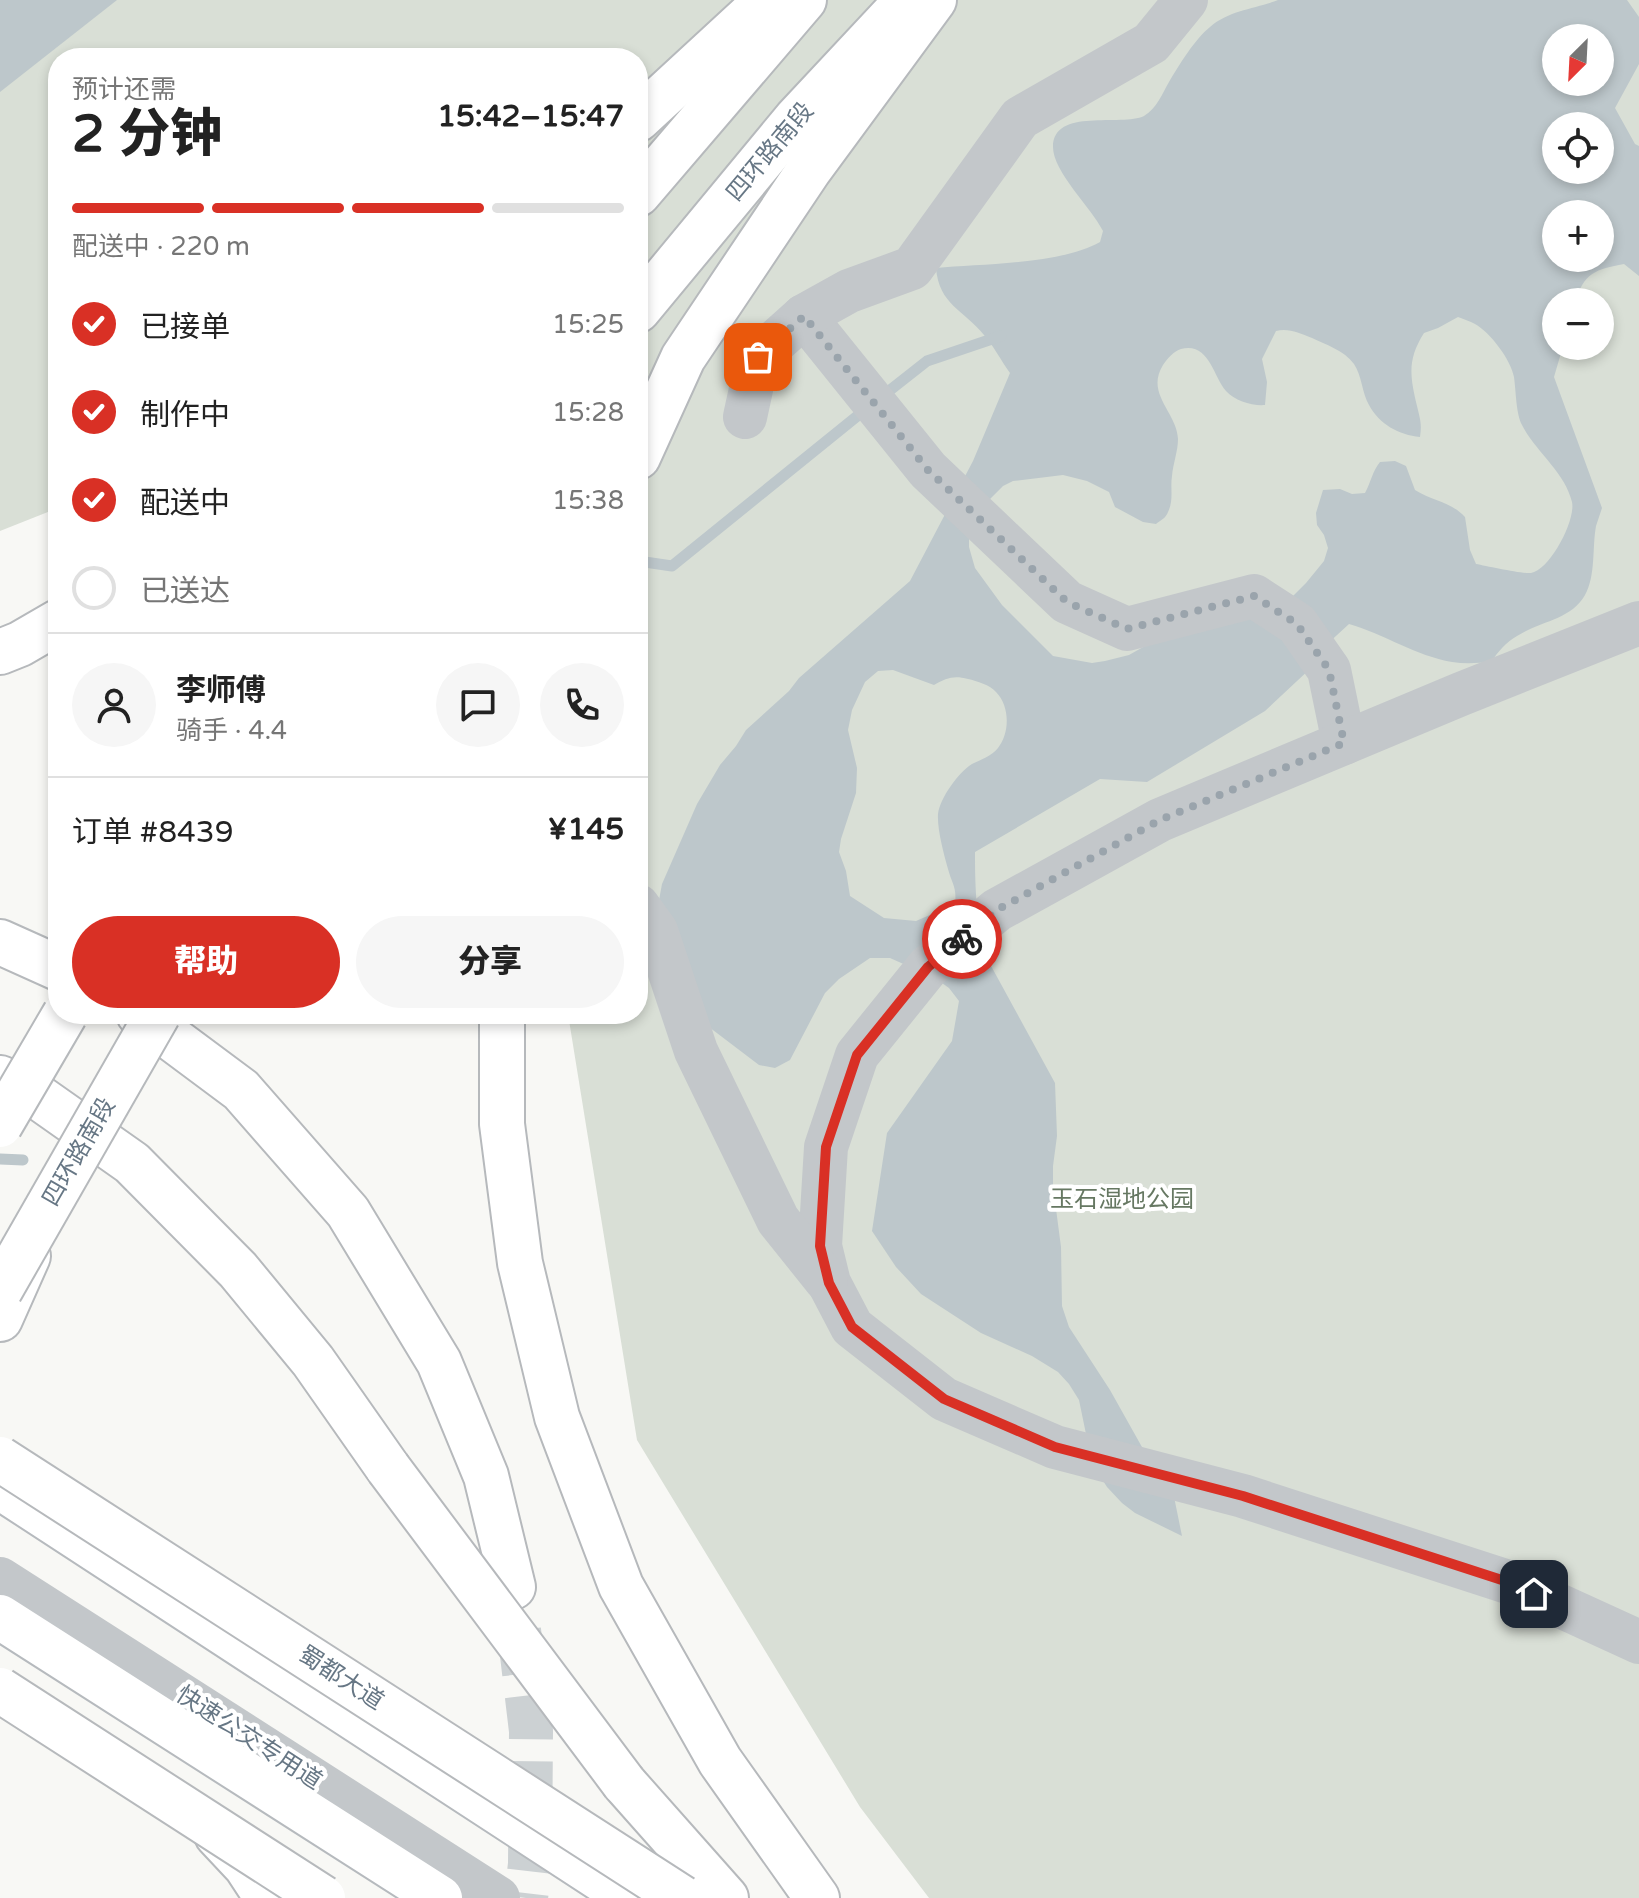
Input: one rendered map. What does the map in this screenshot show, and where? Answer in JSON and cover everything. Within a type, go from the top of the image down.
[{"type":"main road","points":[[648,110],[767,0]]},
{"type":"main road","points":[[648,182],[804,0]]},
{"type":"main road","name":"四环路南段","points":[[648,298],[796,119],[908,0]]},
{"type":"main road","points":[[648,435],[683,358],[809,170],[934,0]]},
{"type":"main road","points":[[0,652],[48,628]]},
{"type":"main road","points":[[0,942],[48,964]]},
{"type":"main road","points":[[0,1125],[59,1024]]},
{"type":"main road","points":[[152,1024],[241,1090],[348,1212],[439,1362],[486,1476],[513,1587]]},
{"type":"main road","name":"四环路南段","points":[[0,1290],[152,1024]]},
{"type":"main road","points":[[502,1024],[502,1124],[520,1263],[557,1417],[621,1586],[720,1761],[817,1898]]},
{"type":"main road","points":[[0,1078],[34,1094],[132,1163],[238,1270],[313,1361],[388,1468],[624,1783],[726,1898]]},
{"type":"main road","points":[[0,1319],[63,1178]]},
{"type":"main road","name":"蜀都大道","points":[[0,1459],[682,1898]]},
{"type":"main road","points":[[0,1487],[630,1898]]},
{"type":"main road","points":[[0,1617],[440,1898]]},
{"type":"main road","points":[[0,1672],[348,1898]]},
{"type":"main road","points":[[0,1690],[323,1898]]},
{"type":"main road","points":[[171,1782],[246,1866],[267,1898]]},
{"type":"lane","points":[[745,417],[758,357],[804,316],[849,291],[912,268],[1020,118],[1151,43],[1186,0]]},
{"type":"lane","points":[[804,316],[928,470],[1067,602],[1127,629],[1254,596],[1297,624],[1329,670],[1344,743]]},
{"type":"lane","points":[[830,1285],[820,1246],[826,1147],[857,1055],[928,967],[997,910],[1160,820],[1639,623]]},
{"type":"lane","points":[[648,920],[656,931],[696,1051],[778,1220],[830,1285],[852,1327],[944,1399],[1055,1447],[1243,1496],[1508,1582],[1639,1642]]},
{"type":"lane","name":"快速公交专用道","points":[[0,1579],[498,1898]]},
{"type":"green space","name":"玉石湿地公园","points":[[0,0],[1639,0],[1639,1898],[929,1898],[860,1807],[637,1440],[570,1024],[648,1024],[648,48],[48,48],[48,512],[0,531]]},
{"type":"shaded area","points":[[0,0],[117,0],[56,48],[48,48],[48,54],[0,92]]},
{"type":"shaded area","points":[[1278,0],[1627,0],[1639,17],[1639,64],[1615,108],[1639,146],[1639,276],[1624,264],[1614,266],[1614,200],[1542,200],[1542,272],[1597,272],[1581,288],[1542,288],[1542,360],[1559,360],[1554,377],[1602,508],[1596,526],[1588,587],[1572,610],[1517,636],[1491,662],[1481,663],[1439,659],[1349,624],[1324,647],[1312,667],[1265,711],[1147,782],[1100,779],[975,852],[977,909],[985,951],[1055,1083],[1057,1136],[1053,1186],[1061,1247],[1062,1306],[1069,1327],[1110,1390],[1147,1456],[1171,1482],[1182,1536],[1135,1513],[1107,1487],[1097,1471],[1079,1400],[1058,1372],[1032,1356],[981,1333],[921,1294],[896,1267],[872,1231],[887,1133],[952,1041],[959,1001],[949,988],[935,978],[890,958],[870,958],[839,979],[825,993],[790,1060],[775,1068],[759,1065],[680,1005],[657,911],[662,884],[697,804],[720,765],[746,730],[799,678],[910,581],[973,461],[1010,373],[984,335],[947,299],[936,268],[1044,259],[1100,242],[1103,231],[1059,167],[1053,147],[1056,135],[1064,127],[1076,123],[1134,119],[1149,113],[1199,38],[1217,21]],"holes":[[[1458,317],[1475,324],[1499,347],[1514,377],[1522,425],[1568,491],[1572,510],[1566,532],[1553,554],[1538,570],[1527,573],[1476,564],[1470,550],[1465,517],[1454,508],[1415,490],[1406,466],[1395,461],[1380,462],[1365,493],[1323,490],[1316,513],[1317,525],[1328,548],[1324,561],[1285,604],[1152,642],[1129,655],[1092,663],[1053,656],[1002,605],[975,568],[969,536],[988,501],[1013,481],[1063,475],[1087,481],[1109,492],[1115,507],[1143,522],[1156,524],[1165,517],[1171,503],[1178,439],[1173,420],[1160,394],[1158,375],[1178,350],[1198,350],[1209,362],[1221,385],[1234,398],[1249,404],[1265,405],[1267,382],[1262,359],[1276,331],[1303,334],[1350,359],[1357,369],[1369,405],[1384,423],[1397,431],[1420,437],[1412,360],[1424,333]],[[893,670],[934,685],[950,678],[983,684],[1001,698],[1006,712],[1005,735],[998,748],[961,773],[939,808],[940,834],[955,889],[955,904],[916,921],[884,918],[850,896],[839,852],[856,793],[857,768],[848,730],[852,710],[865,682],[878,671]]]},
{"type":"waterway","points":[[880,398],[927,361],[1001,336]]},
{"type":"waterway","points":[[648,562],[672,566],[866,409]]},
{"type":"waterway","points":[[0,1159],[23,1160]]},
{"type":"tunnel","points":[[519,1630],[531,1731],[530,1864],[526,1898]]},
{"type":"way so far","points":[[758,357],[804,316],[928,470],[1067,602],[1127,629],[1254,596],[1297,624],[1329,670],[1344,743],[1160,820],[997,910],[962,939]]},
{"type":"route","points":[[962,939],[928,967],[857,1055],[826,1147],[820,1246],[829,1283],[852,1327],[944,1399],[1055,1447],[1243,1496],[1508,1582],[1534,1594]]}]
